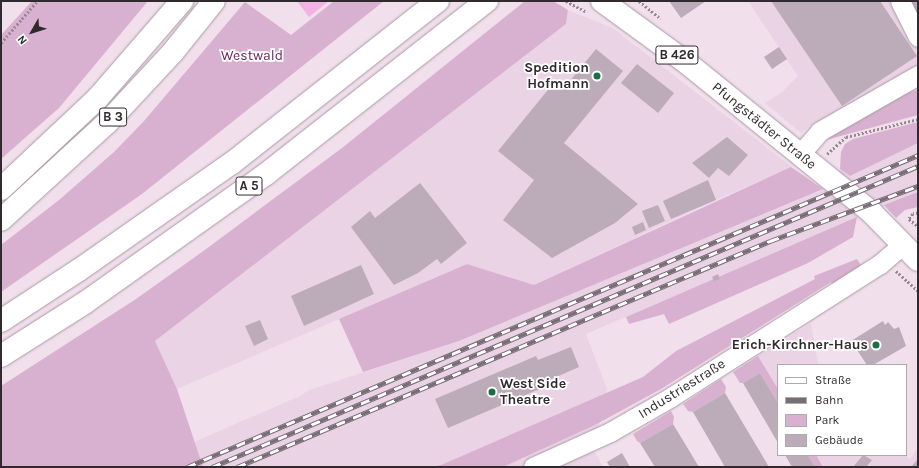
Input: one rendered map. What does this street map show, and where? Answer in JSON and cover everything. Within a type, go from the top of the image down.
[{"type":"main road","name":"B 3","points":[[1,189],[97,99],[182,1]]},
{"type":"main road","name":"B 3","points":[[1,220],[107,123],[173,52],[214,1]]},
{"type":"main road","name":"A 5","points":[[1,321],[213,176],[438,1]]},
{"type":"main road","name":"A 5","points":[[1,356],[86,302],[266,174],[487,1]]},
{"type":"main road","name":"Pfungstädter Straße","points":[[612,4],[871,212],[918,260]]},
{"type":"street","points":[[900,1],[918,37]]},
{"type":"street","points":[[800,154],[820,131],[918,75]]},
{"type":"street","name":"Industriestraße","points":[[532,467],[610,432],[671,397],[876,266],[903,244]]},
{"type":"path","points":[[1,43],[37,1]]},
{"type":"path","points":[[823,159],[846,137],[918,119]]},
{"type":"path","points":[[918,213],[912,214],[909,219],[918,226]]},
{"type":"path","points":[[901,276],[918,291]]},
{"type":"shaded area","points":[[297,1],[329,1],[309,17]]},
{"type":"shaded area","points":[[748,1],[918,1],[918,90],[896,96],[824,134],[813,124],[801,133],[765,103],[781,93],[798,76]]},
{"type":"shaded area","points":[[568,10],[613,28],[792,167],[716,200],[534,285],[467,264],[177,389],[155,341],[566,24]]},
{"type":"shaded area","points":[[918,143],[918,192],[586,334],[607,389],[594,451],[603,467],[203,467],[194,442],[300,396],[309,390],[459,341],[823,189],[840,169],[850,176]]},
{"type":"shaded area","points":[[811,323],[818,364],[777,364],[777,387],[758,356]]},
{"type":"shaded area","points":[[918,448],[918,467],[823,467],[817,456],[906,456],[910,459]]},
{"type":"green space","points":[[32,1],[148,1],[59,108],[1,159],[1,35]]},
{"type":"green space","name":"Westwald","points":[[334,1],[384,1],[142,194],[1,292],[1,245],[59,200],[114,152],[144,121],[245,2],[291,35]]},
{"type":"green space","points":[[525,1],[553,1],[568,10],[566,24],[155,341],[177,389],[203,467],[1,467],[1,386],[136,299],[202,252],[342,148]]},
{"type":"green space","points":[[918,90],[918,115],[826,140],[824,134],[896,96]]},
{"type":"green space","points":[[918,122],[918,143],[850,176],[840,169],[841,152],[845,144],[853,139]]},
{"type":"green space","points":[[791,167],[823,189],[459,341],[363,372],[339,319],[467,264],[534,285]]},
{"type":"green space","points":[[918,192],[918,207],[905,210],[896,218],[884,205]]},
{"type":"green space","points":[[857,217],[853,237],[808,263],[669,324],[664,314],[629,324],[626,317]]},
{"type":"green space","points":[[857,259],[862,267],[834,286],[831,282],[661,389],[595,425],[503,467],[432,467],[441,465],[643,377],[676,351],[815,279],[814,276]]},
{"type":"green space","points":[[758,356],[777,387],[777,401],[760,373],[743,383],[740,383],[733,372]]},
{"type":"green space","points":[[721,379],[726,387],[725,393],[693,412],[688,411],[683,404]]},
{"type":"green space","points":[[671,411],[674,417],[673,424],[640,443],[637,441],[633,434]]},
{"type":"green space","points":[[809,456],[817,456],[823,467],[815,467]]},
{"type":"building","points":[[669,1],[706,1],[681,18]]},
{"type":"building","points":[[771,1],[880,1],[917,56],[842,106]]},
{"type":"building","points":[[907,1],[918,1],[918,23]]},
{"type":"building","points":[[779,47],[787,59],[772,69],[764,57]]},
{"type":"building","points":[[596,49],[623,71],[564,143],[638,204],[615,223],[552,258],[503,220],[534,180],[498,151],[556,80],[565,87]]},
{"type":"building","points":[[637,64],[674,93],[658,113],[621,83]]},
{"type":"building","points":[[727,137],[748,155],[729,176],[718,168],[709,178],[692,163]]},
{"type":"building","points":[[708,180],[716,200],[671,219],[663,201]]},
{"type":"building","points":[[420,183],[467,243],[441,264],[437,259],[418,273],[394,285],[351,227],[370,211],[375,218]]},
{"type":"building","points":[[658,205],[665,221],[649,228],[642,211]]},
{"type":"building","points":[[643,222],[646,230],[635,235],[632,227]]},
{"type":"building","points":[[361,265],[374,294],[304,326],[291,296]]},
{"type":"building","points":[[718,274],[720,279],[714,281],[712,277]]},
{"type":"building","points":[[260,320],[268,339],[254,346],[245,326]]},
{"type":"building","name":"Erich-Kirchner-Haus","points":[[883,321],[885,325],[888,322],[894,329],[899,327],[906,346],[875,364],[866,364],[851,341]]},
{"type":"building","name":"West Side Theatre","points":[[571,347],[579,367],[547,381],[549,385],[448,428],[435,399],[536,356],[538,360]]},
{"type":"building","points":[[760,373],[777,401],[777,441],[743,383]]},
{"type":"building","points":[[725,393],[769,467],[725,467],[693,412]]},
{"type":"building","points":[[673,424],[699,467],[655,467],[640,443]]},
{"type":"building","points":[[622,453],[630,467],[610,467],[607,462]]},
{"type":"building","points":[[786,456],[809,456],[815,467],[792,467]]},
{"type":"building","points":[[862,456],[872,460],[866,467],[853,467]]},
{"type":"building","points":[[918,459],[918,467],[911,467]]},
{"type":"railway","points":[[187,467],[918,155]]},
{"type":"railway","points":[[212,467],[918,166]]},
{"type":"railway","points":[[237,467],[770,241],[918,186]]},
{"type":"place","name":"Spedition Hofmann","points":[[597,76]]},
{"type":"place","name":"Erich-Kirchner-Haus","points":[[876,345]]},
{"type":"place","name":"West Side Theatre","points":[[492,392]]}]
